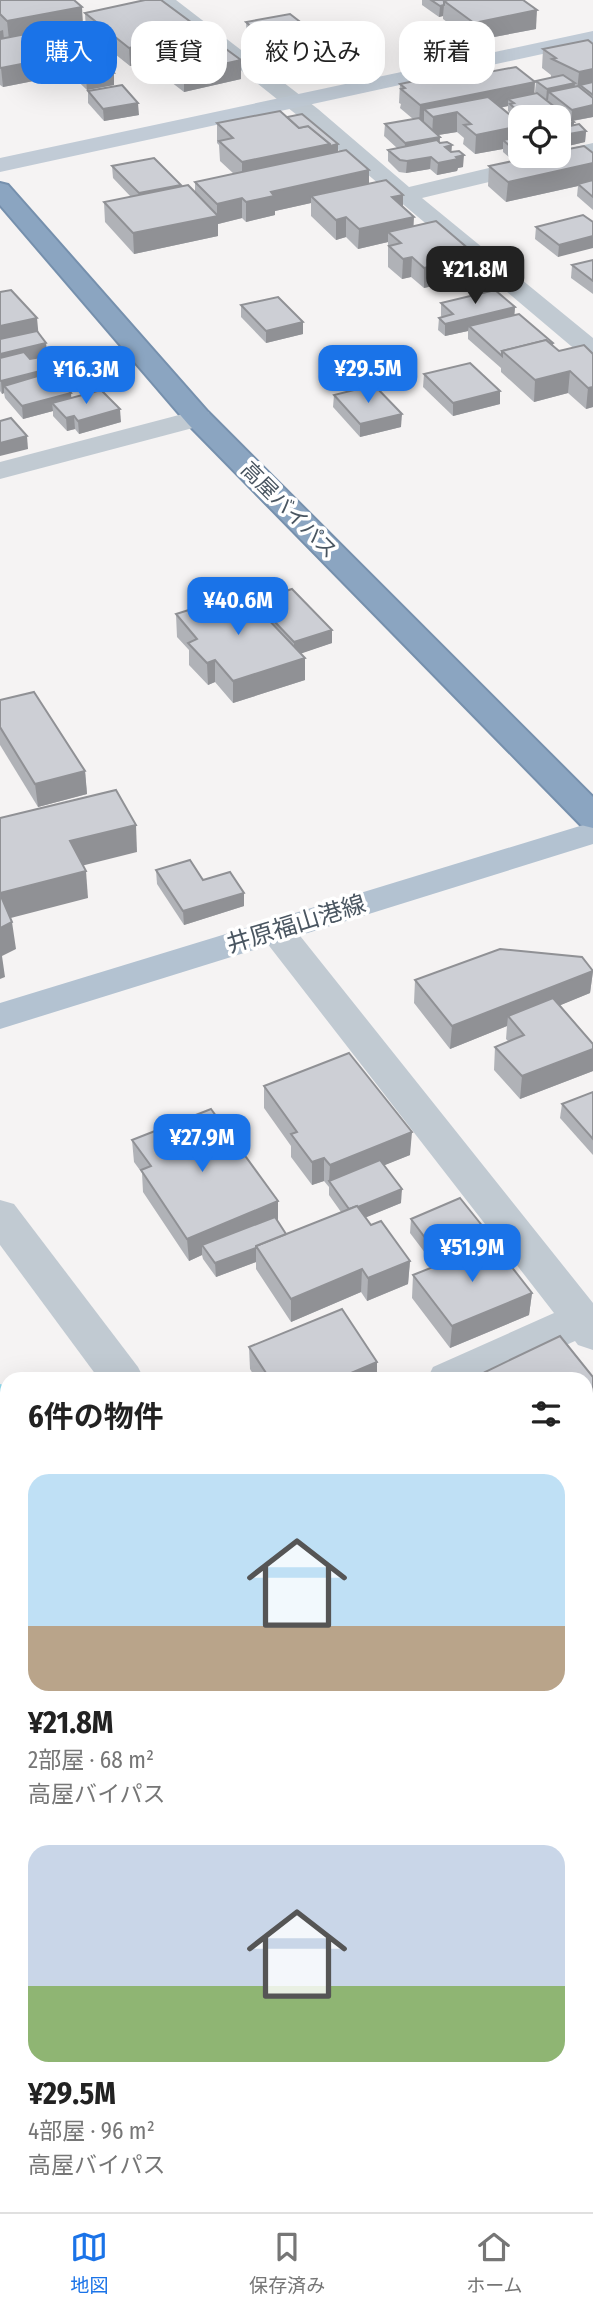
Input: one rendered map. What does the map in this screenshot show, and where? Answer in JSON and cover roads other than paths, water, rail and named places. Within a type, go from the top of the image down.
[{"type":"highway","name":"高屋バイパス","points":[[0,190],[198,418],[593,817]]},
{"type":"main road","name":"井原福山港線","points":[[0,1016],[593,833]]},
{"type":"street","points":[[163,0],[295,101],[593,351]]},
{"type":"street","points":[[0,165],[593,37]]},
{"type":"street","points":[[404,195],[593,150]]},
{"type":"street","points":[[0,471],[198,418]]},
{"type":"street","points":[[276,930],[588,1326],[466,1372]]},
{"type":"street","points":[[0,1215],[118,1372]]}]
